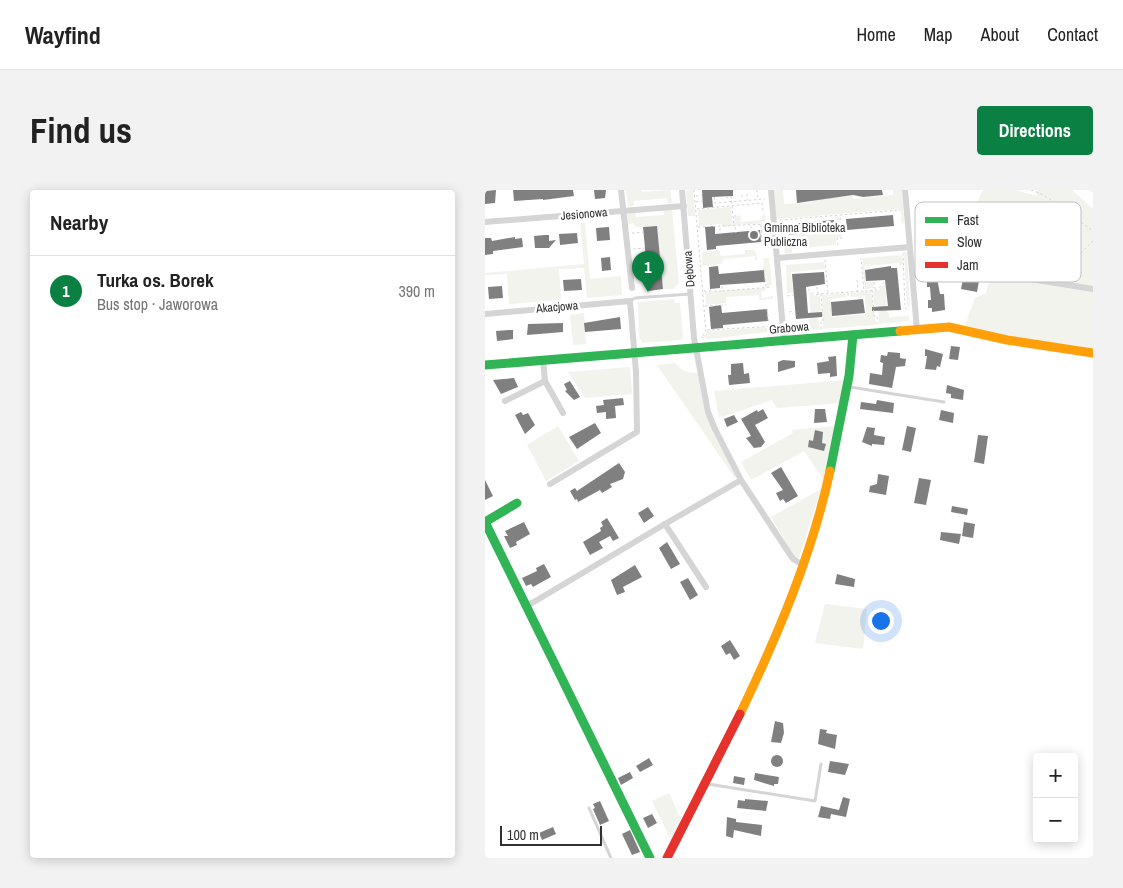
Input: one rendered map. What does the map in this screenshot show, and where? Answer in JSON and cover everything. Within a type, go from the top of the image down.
[{"type":"street","points":[[621,190],[624,229],[627,234],[632,285]]},
{"type":"street","name":"Dębowa","points":[[682,190],[695,348],[711,419],[741,480],[793,559],[803,564]]},
{"type":"street","points":[[771,190],[779,286],[779,326],[784,341]]},
{"type":"street","points":[[905,190],[917,330]]},
{"type":"street","name":"Jesionowa","points":[[485,222],[684,206]]},
{"type":"street","points":[[777,258],[910,247]]},
{"type":"street","points":[[1046,282],[1093,289]]},
{"type":"street","points":[[550,484],[637,432],[630,301]]},
{"type":"street","name":"Akacjowa","points":[[485,314],[630,301]]},
{"type":"street","name":"Grabowa","points":[[485,365],[954,328],[1007,340],[1093,353]]},
{"type":"street","points":[[667,858],[775,635],[803,564],[829,482],[847,387],[853,335]]},
{"type":"street","points":[[543,360],[545,381],[563,413]]},
{"type":"street","points":[[505,401],[545,381]]},
{"type":"street","points":[[527,606],[741,480]]},
{"type":"street","points":[[517,503],[485,522],[650,858]]},
{"type":"street","points":[[665,524],[706,587]]},
{"type":"lane","points":[[630,301],[635,298],[691,294]]},
{"type":"lane","points":[[847,387],[944,402]]},
{"type":"lane","points":[[705,782],[815,801],[821,764]]},
{"type":"lane","points":[[589,808],[611,858]]},
{"type":"path","points":[[694,190],[706,330],[701,338],[708,340]]},
{"type":"path","points":[[757,190],[758,199]]},
{"type":"path","points":[[1031,190],[1044,195],[1054,202]]},
{"type":"path","points":[[747,194],[747,200]]},
{"type":"path","points":[[695,196],[702,195]]},
{"type":"path","points":[[742,195],[743,201]]},
{"type":"path","points":[[727,196],[727,202]]},
{"type":"path","points":[[731,196],[736,233]]},
{"type":"path","points":[[714,197],[715,207]]},
{"type":"path","points":[[715,203],[771,198]]},
{"type":"path","points":[[751,200],[752,204]]},
{"type":"path","points":[[695,202],[703,201]]},
{"type":"path","points":[[696,209],[762,203],[763,211]]},
{"type":"path","points":[[719,228],[747,226],[773,221],[900,210]]},
{"type":"path","points":[[838,252],[837,238],[842,238],[840,215]]},
{"type":"path","points":[[733,216],[740,216]]},
{"type":"path","points":[[1081,222],[1093,231]]},
{"type":"path","points":[[761,224],[762,242]]},
{"type":"path","points":[[698,227],[719,225],[720,234]]},
{"type":"path","points":[[751,225],[751,232]]},
{"type":"path","points":[[627,234],[643,232]]},
{"type":"path","points":[[1081,253],[1093,241]]},
{"type":"path","points":[[629,250],[645,248]]},
{"type":"path","points":[[899,248],[899,254],[903,254],[905,308],[910,310],[910,313]]},
{"type":"path","points":[[861,257],[864,291]]},
{"type":"path","points":[[630,263],[646,260]]},
{"type":"path","points":[[825,260],[828,294]]},
{"type":"path","points":[[630,263],[646,264]]},
{"type":"path","points":[[764,269],[766,287]]},
{"type":"path","points":[[632,285],[648,279]]},
{"type":"path","points":[[857,280],[858,291]]},
{"type":"path","points":[[808,289],[818,294],[875,290],[885,281]]},
{"type":"path","points":[[874,282],[875,290]]},
{"type":"path","points":[[749,284],[750,289]]},
{"type":"path","points":[[722,286],[722,291]]},
{"type":"path","points":[[703,291],[779,286]]},
{"type":"path","points":[[817,287],[818,294]]},
{"type":"path","points":[[872,290],[874,316],[877,316],[878,333]]},
{"type":"path","points":[[848,292],[848,298]]},
{"type":"path","points":[[821,294],[822,338]]},
{"type":"path","points":[[787,296],[793,295]]},
{"type":"path","points":[[704,306],[726,305]]},
{"type":"path","points":[[767,308],[769,327]]},
{"type":"path","points":[[788,312],[794,311]]},
{"type":"path","points":[[725,325],[725,330]]},
{"type":"path","points":[[706,330],[779,326],[777,332]]},
{"type":"shaded area","points":[[626,190],[641,190],[642,192],[670,190],[672,203],[668,204],[667,198],[634,201],[634,205],[630,207]]},
{"type":"shaded area","points":[[693,190],[695,216],[688,216],[686,191]]},
{"type":"shaded area","points":[[774,190],[783,190],[784,204],[808,203],[825,198],[853,196],[853,199],[893,195],[893,190],[902,190],[904,222],[902,225],[901,212],[898,209],[776,219]]},
{"type":"shaded area","points":[[984,190],[1015,190],[1037,196],[1037,190],[1072,190],[1093,209],[1093,349],[999,335],[965,325],[975,298],[986,293],[989,282],[1081,282],[1081,202],[978,202],[979,197]]},
{"type":"shaded area","points":[[731,207],[733,226],[722,227],[721,224],[699,226],[698,210]]},
{"type":"shaded area","points":[[672,209],[679,283],[673,289],[663,289],[657,226],[635,227],[634,223],[626,225],[625,217],[629,213],[635,212],[636,217],[664,215],[664,210]]},
{"type":"shaded area","points":[[765,214],[766,223],[734,225],[734,217],[740,216],[741,222],[762,220],[762,215]]},
{"type":"shaded area","points":[[836,217],[839,217],[841,237],[836,238],[836,245],[792,249],[792,253],[785,254],[783,242],[798,241],[797,235],[837,231]]},
{"type":"shaded area","points":[[580,223],[585,223],[590,279],[621,276],[622,295],[587,298],[584,268],[559,269],[561,300],[509,304],[507,274],[485,275],[485,273],[584,264]]},
{"type":"shaded area","points":[[719,250],[721,256],[745,254],[745,250],[755,250],[757,259],[755,261],[755,256],[723,259],[722,264],[702,266],[702,252]]},
{"type":"shaded area","points":[[904,251],[907,253],[910,308],[907,306]]},
{"type":"shaded area","points":[[902,255],[903,264],[900,266],[899,263],[865,266],[866,282],[873,282],[874,288],[865,289],[862,258]]},
{"type":"shaded area","points":[[764,258],[769,258],[772,285],[767,286],[765,269],[763,269]]},
{"type":"shaded area","points":[[824,262],[825,269],[791,272],[793,293],[787,293],[786,265]]},
{"type":"shaded area","points":[[885,283],[889,317],[909,316],[909,321],[879,324],[878,305],[874,305],[873,291],[878,291]]},
{"type":"shaded area","points":[[765,288],[766,291],[761,291],[762,298],[773,296],[773,299],[759,300],[759,295],[726,297],[726,303],[706,305],[705,292]]},
{"type":"shaded area","points":[[809,291],[815,296],[820,296],[821,311],[817,312],[820,329],[794,332],[791,326],[809,325],[808,319],[811,318]]},
{"type":"shaded area","points":[[871,291],[876,325],[823,329],[822,295],[846,293],[846,297],[830,299],[832,317],[866,314],[865,296],[850,297],[850,293]]},
{"type":"shaded area","points":[[674,299],[675,303],[680,303],[683,337],[681,340],[642,343],[639,336],[638,302]]},
{"type":"shaded area","points":[[584,313],[586,344],[573,345],[570,315]]},
{"type":"shaded area","points":[[776,328],[776,331],[708,339],[703,336],[708,331]]},
{"type":"shaded area","points":[[675,363],[685,371],[698,373],[705,412],[736,475],[735,478],[657,365]]},
{"type":"shaded area","points":[[630,367],[632,394],[585,398],[568,372]]},
{"type":"shaded area","points":[[846,380],[841,403],[777,408],[772,400],[719,418],[714,391]]},
{"type":"shaded area","points":[[558,426],[579,461],[546,481],[527,445]]},
{"type":"shaded area","points":[[836,426],[824,480],[804,451],[751,480],[741,462],[793,433],[791,430]]},
{"type":"shaded area","points":[[821,489],[799,558],[796,559],[771,517]]},
{"type":"shaded area","points":[[825,604],[867,609],[863,649],[815,643]]},
{"type":"shaded area","points":[[669,793],[682,821],[671,840],[652,801]]},
{"type":"building","points":[[496,190],[495,203],[485,204],[485,191]]},
{"type":"building","points":[[513,190],[573,190],[574,196],[514,201]]},
{"type":"building","points":[[594,190],[606,190],[605,198],[595,199]]},
{"type":"building","points":[[702,190],[733,190],[733,196],[712,197],[713,207],[703,208]]},
{"type":"building","points":[[796,190],[882,190],[883,195],[863,197],[853,195],[797,203]]},
{"type":"building","points":[[893,215],[894,226],[847,230],[846,219]]},
{"type":"building","points":[[834,220],[835,231],[789,235],[788,224]]},
{"type":"building","points":[[657,226],[663,289],[649,291],[643,227]]},
{"type":"building","points":[[715,226],[715,234],[760,230],[761,242],[716,246],[716,249],[707,250],[705,227]]},
{"type":"building","points":[[609,227],[610,240],[597,241],[596,228]]},
{"type":"building","points":[[577,233],[578,243],[560,245],[559,234]]},
{"type":"building","points":[[549,235],[549,241],[556,240],[549,248],[535,248],[534,236]]},
{"type":"building","points":[[515,237],[515,239],[522,238],[523,247],[493,251],[493,254],[485,255],[485,238],[491,238],[492,241]]},
{"type":"building","points":[[610,257],[611,270],[602,271],[601,258]]},
{"type":"building","points":[[718,266],[719,274],[764,270],[765,282],[720,285],[720,288],[710,289],[709,267]]},
{"type":"building","points":[[891,266],[891,268],[897,268],[901,310],[872,311],[872,307],[888,306],[885,280],[866,281],[865,270]]},
{"type":"building","points":[[824,272],[825,284],[806,287],[808,313],[822,312],[822,317],[796,319],[792,274]]},
{"type":"building","points":[[581,279],[582,290],[564,291],[563,280]]},
{"type":"building","points":[[927,282],[938,282],[940,294],[944,294],[945,310],[932,312],[932,308],[928,308],[928,300],[931,300],[930,287],[927,287]]},
{"type":"building","points":[[962,282],[979,282],[977,292],[961,289]]},
{"type":"building","points":[[502,286],[503,298],[489,299],[488,287]]},
{"type":"building","points":[[863,299],[865,313],[832,316],[831,302]]},
{"type":"building","points":[[721,305],[722,313],[767,309],[768,321],[723,325],[723,328],[711,329],[709,307]]},
{"type":"building","points":[[620,317],[621,329],[585,332],[584,323]]},
{"type":"building","points":[[563,323],[563,332],[527,335],[528,324]]},
{"type":"building","points":[[513,330],[513,339],[497,341],[496,331]]},
{"type":"building","points":[[951,346],[960,347],[958,360],[949,359]]},
{"type":"building","points":[[925,349],[943,354],[940,367],[937,366],[936,370],[925,369],[927,356],[925,356]]},
{"type":"building","points":[[888,352],[900,353],[900,358],[906,359],[905,366],[896,367],[892,388],[869,384],[870,373],[882,375],[883,363],[880,362],[881,355],[887,356]]},
{"type":"building","points":[[836,356],[837,376],[830,377],[830,373],[818,374],[817,363],[829,361],[828,357]]},
{"type":"building","points":[[783,360],[795,361],[795,367],[778,372],[778,362]]},
{"type":"building","points":[[743,363],[744,374],[749,373],[750,383],[729,385],[728,375],[731,375],[731,364]]},
{"type":"building","points":[[514,378],[518,387],[501,394],[493,380]]},
{"type":"building","points":[[570,381],[580,397],[574,400],[565,391],[567,390],[564,384]]},
{"type":"building","points":[[947,385],[964,390],[963,400],[951,398],[951,394],[946,393]]},
{"type":"building","points":[[623,398],[624,405],[615,406],[616,418],[606,419],[606,412],[597,413],[596,406],[604,405],[603,400]]},
{"type":"building","points":[[877,400],[894,403],[893,413],[860,409],[861,402],[876,404]]},
{"type":"building","points":[[763,409],[768,418],[755,425],[765,442],[761,447],[754,448],[746,438],[751,436],[741,419],[757,410],[758,412]]},
{"type":"building","points":[[815,409],[825,409],[827,422],[814,423]]},
{"type":"building","points":[[941,410],[954,413],[953,423],[939,420]]},
{"type":"building","points":[[521,412],[523,415],[528,413],[535,425],[525,434],[515,415]]},
{"type":"building","points":[[734,415],[738,422],[727,427],[724,419]]},
{"type":"building","points":[[595,423],[601,433],[577,449],[569,437]]},
{"type":"building","points":[[907,426],[916,428],[911,452],[902,450]]},
{"type":"building","points":[[867,427],[875,428],[874,435],[885,437],[884,445],[872,444],[872,446],[862,442]]},
{"type":"building","points":[[815,430],[823,432],[822,443],[826,444],[824,451],[808,447],[809,440],[813,441]]},
{"type":"building","points":[[978,435],[988,436],[984,464],[974,462]]},
{"type":"building","points":[[619,463],[625,472],[623,479],[610,484],[612,487],[602,493],[600,490],[578,502],[577,499],[575,500],[570,491],[575,488],[577,491]]},
{"type":"building","points":[[781,467],[798,496],[786,503],[783,499],[780,501],[776,493],[783,490],[771,473]]},
{"type":"building","points":[[878,474],[889,476],[886,495],[869,492],[870,486],[877,484]]},
{"type":"building","points":[[919,478],[931,480],[926,505],[914,503]]},
{"type":"building","points":[[485,480],[493,496],[485,500]]},
{"type":"building","points":[[952,506],[968,509],[967,515],[951,512]]},
{"type":"building","points":[[648,507],[654,516],[644,523],[638,513]]},
{"type":"building","points":[[607,518],[619,538],[613,541],[610,536],[599,542],[603,548],[590,555],[583,542],[601,531],[600,528],[603,526],[601,522]]},
{"type":"building","points":[[524,522],[530,534],[516,542],[517,545],[510,548],[504,536],[508,536],[505,531]]},
{"type":"building","points":[[964,522],[975,524],[973,538],[962,536]]},
{"type":"building","points":[[941,532],[961,534],[959,544],[940,540]]},
{"type":"building","points":[[667,542],[680,564],[671,569],[659,548]]},
{"type":"building","points":[[544,564],[551,577],[533,587],[531,584],[526,586],[522,578],[537,571],[536,568]]},
{"type":"building","points":[[635,565],[642,577],[623,587],[625,592],[617,595],[611,580]]},
{"type":"building","points":[[837,574],[855,579],[854,587],[835,584]]},
{"type":"building","points":[[688,578],[698,595],[690,600],[680,582]]},
{"type":"building","points":[[730,640],[740,656],[734,660],[730,653],[726,655],[721,646]]},
{"type":"building","points":[[775,721],[783,723],[784,733],[781,743],[771,742]]},
{"type":"building","points":[[820,729],[827,730],[826,733],[837,735],[835,749],[818,744]]},
{"type":"building","points":[[777,755],[783,761],[777,767],[771,761]]},
{"type":"building","points":[[649,758],[653,765],[640,772],[636,766]]},
{"type":"building","points":[[830,761],[849,764],[845,775],[828,772]]},
{"type":"building","points":[[630,772],[633,778],[621,785],[618,778]]},
{"type":"building","points":[[755,773],[779,777],[778,784],[774,784],[774,786],[754,780]]},
{"type":"building","points":[[734,776],[745,778],[744,785],[733,783]]},
{"type":"building","points":[[843,797],[850,799],[846,817],[831,814],[830,819],[818,817],[821,806],[839,810]]},
{"type":"building","points":[[745,799],[768,801],[766,811],[737,808],[738,800],[745,801]]},
{"type":"building","points":[[600,801],[609,821],[600,825],[593,809],[595,808],[593,804]]},
{"type":"building","points":[[652,814],[657,823],[648,828],[643,818]]},
{"type":"building","points":[[727,817],[736,819],[736,822],[762,825],[761,836],[734,830],[733,838],[726,836]]},
{"type":"building","points":[[553,827],[556,834],[542,840],[539,833]]},
{"type":"building","points":[[630,830],[640,852],[632,855],[622,834]]},
{"type":"traffic: fast","points":[[485,365],[900,331]]},
{"type":"traffic: fast","points":[[830,471],[849,376],[853,335]]},
{"type":"traffic: fast","points":[[517,503],[485,522],[650,858]]},
{"type":"traffic: slow","points":[[900,331],[949,327],[1007,340],[1093,353]]},
{"type":"traffic: slow","points":[[740,714],[792,595],[814,534],[830,471]]},
{"type":"traffic: jam","points":[[667,858],[740,714]]},
{"type":"place","name":"Gminna Biblioteka Publiczna","points":[[754,235]]},
{"type":"place","name":"Turka os. Borek","points":[[648,292]]}]
